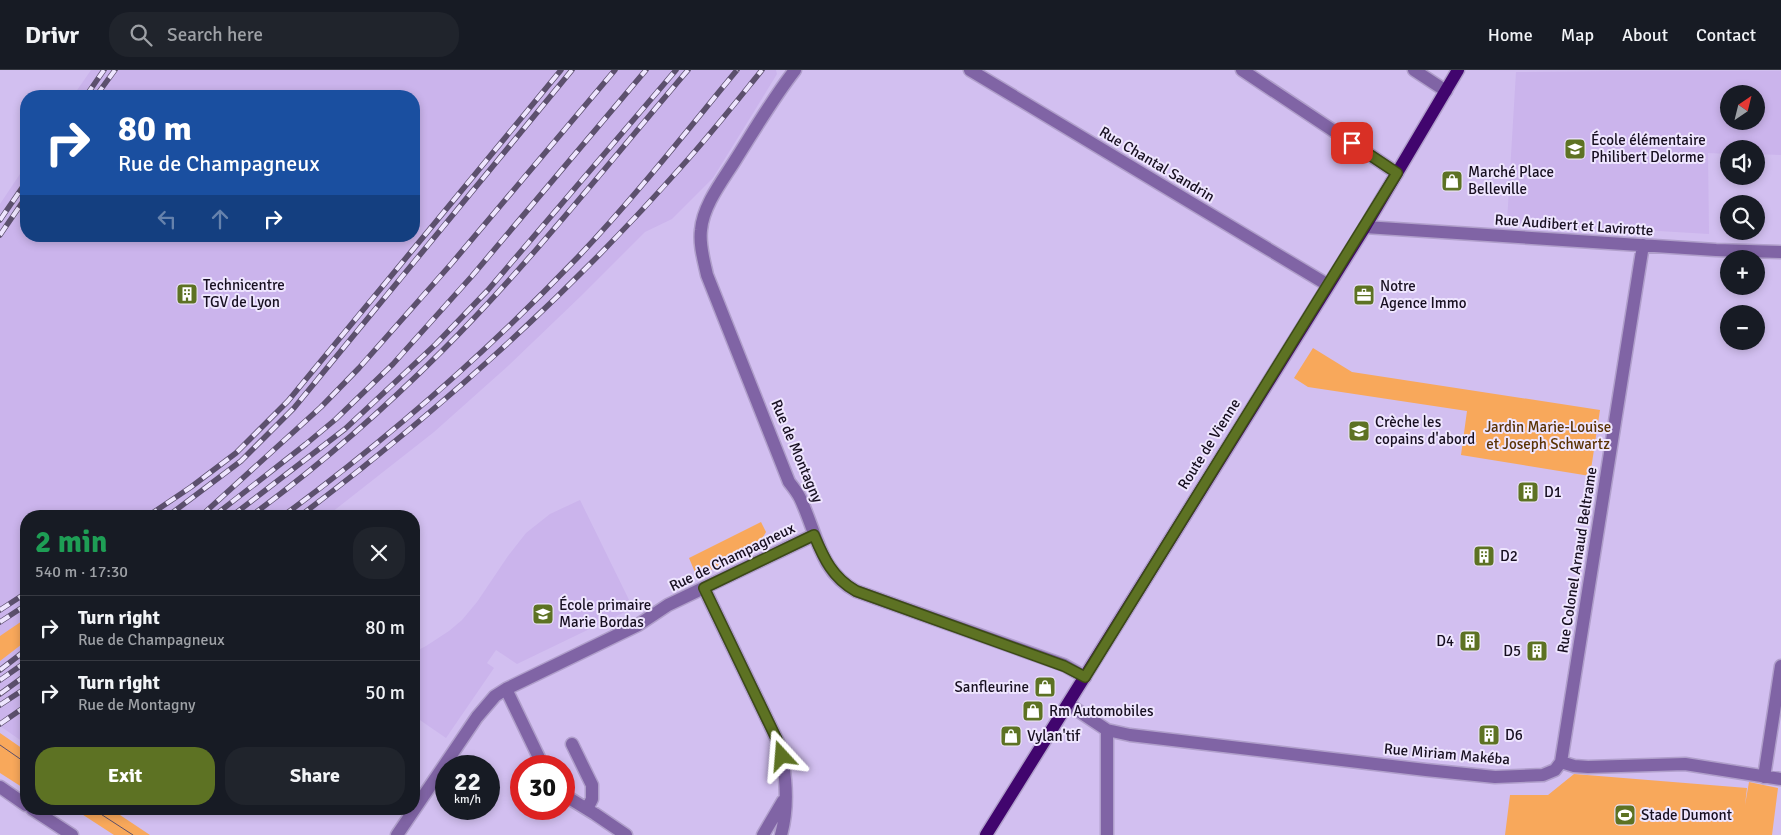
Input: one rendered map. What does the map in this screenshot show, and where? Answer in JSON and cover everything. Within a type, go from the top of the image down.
[{"type":"main road","name":"Route de Vienne","points":[[986,835],[1365,227],[1458,70]]},
{"type":"street","name":"Rue de Montagny","points":[[795,70],[716,190],[709,204],[701,229],[701,251],[711,284],[789,482],[800,497],[827,565],[838,579],[856,591],[1064,666],[1085,677]]},
{"type":"street","name":"Rue Chantal Sandrin","points":[[970,70],[1328,285]]},
{"type":"street","points":[[1242,70],[1397,173]]},
{"type":"street","points":[[1414,70],[1446,90]]},
{"type":"street","name":"Rue Audibert et Lavirotte","points":[[1365,227],[1716,250],[1781,252]]},
{"type":"street","name":"Rue Colonel Arnaud Beltrame","points":[[1561,762],[1643,245]]},
{"type":"street","name":"Rue de Champagneux","points":[[420,801],[476,717],[495,696],[638,625],[668,605],[814,535]]},
{"type":"street","points":[[704,588],[779,744],[785,768],[786,797],[784,827],[781,835]]},
{"type":"street","points":[[1764,777],[1781,666]]},
{"type":"street","points":[[506,689],[538,755]]},
{"type":"street","points":[[1068,704],[1107,730],[1107,835]]},
{"type":"street","name":"Rue Miriam Makéba","points":[[1107,730],[1159,738],[1495,777],[1543,775],[1555,770],[1561,762]]},
{"type":"street","points":[[572,744],[592,785],[591,811]]},
{"type":"street","points":[[1561,762],[1574,766],[1588,767],[1685,764],[1781,779]]},
{"type":"street","points":[[0,788],[20,801]]},
{"type":"street","points":[[763,835],[786,797]]},
{"type":"street","points":[[575,802],[626,835]]},
{"type":"street","points":[[41,815],[72,835]]},
{"type":"street","name":"Rue de Champagneux","points":[[397,835],[410,815]]},
{"type":"shaded area","points":[[91,70],[776,70],[777,74],[713,178],[672,219],[645,232],[508,366],[434,432],[335,510],[20,510],[20,740],[0,726],[0,204],[20,174],[20,242],[420,242],[420,90],[77,90]]},
{"type":"shaded area","points":[[1781,71],[1781,155],[1765,154],[1765,140],[1720,140],[1720,154],[1708,153],[1709,234],[1507,222],[1516,72]]},
{"type":"shaded area","name":"École primaire Marie Bordas","points":[[580,500],[633,608],[517,664],[496,650],[487,663],[494,668],[446,738],[420,720],[420,649],[449,631],[462,620],[526,533],[550,514]]},
{"type":"green space","name":"Jardin Marie-Louise et Joseph Schwartz","points":[[1313,348],[1352,372],[1600,410],[1590,476],[1461,455],[1467,411],[1308,387],[1294,378]]},
{"type":"green space","points":[[761,522],[766,532],[757,547],[697,577],[689,558]]},
{"type":"green space","points":[[20,622],[20,646],[0,661],[0,636]]},
{"type":"green space","points":[[0,733],[20,747],[20,786],[0,773]]},
{"type":"green space","name":"Stade Dumont","points":[[1574,774],[1747,788],[1745,805],[1749,782],[1778,788],[1772,835],[1505,835],[1510,795],[1548,795]]},
{"type":"green space","points":[[83,815],[120,815],[150,835],[114,835]]},
{"type":"tram line","points":[[0,745],[20,759]]},
{"type":"tram line","points":[[102,815],[133,835]]},
{"type":"railway","points":[[90,90],[104,70]]},
{"type":"railway","points":[[100,90],[115,70]]},
{"type":"railway","points":[[420,241],[561,70]]},
{"type":"railway","points":[[176,510],[241,461],[294,408],[572,70]]},
{"type":"railway","points":[[208,510],[321,407],[359,368],[452,263],[615,70]]},
{"type":"railway","points":[[222,510],[336,419],[393,364],[472,276],[646,70]]},
{"type":"railway","points":[[240,510],[345,429],[436,344],[488,290],[676,70]]},
{"type":"railway","points":[[259,510],[301,478],[349,437],[396,395],[475,318],[568,213],[688,70]]},
{"type":"railway","points":[[291,510],[399,425],[473,360],[544,292],[619,212],[737,70]]},
{"type":"railway","points":[[308,510],[402,436],[500,351],[547,306],[593,261],[682,166],[762,70]]},
{"type":"railway","points":[[0,220],[20,191]]},
{"type":"railway","points":[[0,235],[20,206]]},
{"type":"railway","points":[[157,510],[236,453],[288,401],[419,242]]},
{"type":"railway","points":[[0,610],[20,597]]},
{"type":"railway","points":[[0,622],[20,609]]},
{"type":"railway","points":[[0,670],[20,655]]},
{"type":"railway","points":[[0,680],[20,666]]},
{"type":"railway","points":[[0,694],[20,679]]},
{"type":"railway","points":[[0,705],[20,692]]},
{"type":"railway","points":[[0,724],[20,710]]},
{"type":"place","name":"École élémentaire Philibert Delorme","points":[[1575,149]]},
{"type":"place","name":"Marché Place Belleville","points":[[1452,181]]},
{"type":"place","name":"Technicentre TGV de Lyon","points":[[187,294]]},
{"type":"place","name":"Notre Agence Immo","points":[[1364,295]]},
{"type":"place","name":"Crèche les copains d'abord","points":[[1359,431]]},
{"type":"place","name":"D1","points":[[1528,492]]},
{"type":"place","name":"D2","points":[[1484,556]]},
{"type":"place","name":"École primaire Marie Bordas","points":[[543,614]]},
{"type":"place","name":"D4","points":[[1470,641]]},
{"type":"place","name":"D5","points":[[1537,651]]},
{"type":"place","name":"Sanfleurine","points":[[1045,687]]},
{"type":"place","name":"Rm Automobiles","points":[[1033,711]]},
{"type":"place","name":"D6","points":[[1489,735]]},
{"type":"place","name":"Vylan'tif","points":[[1011,736]]},
{"type":"place","name":"Stade Dumont","points":[[1625,815]]},
{"type":"route","points":[[782,756],[779,744],[704,588],[814,535],[827,565],[838,579],[856,591],[1074,669],[1085,677],[1397,173],[1352,143]]}]
